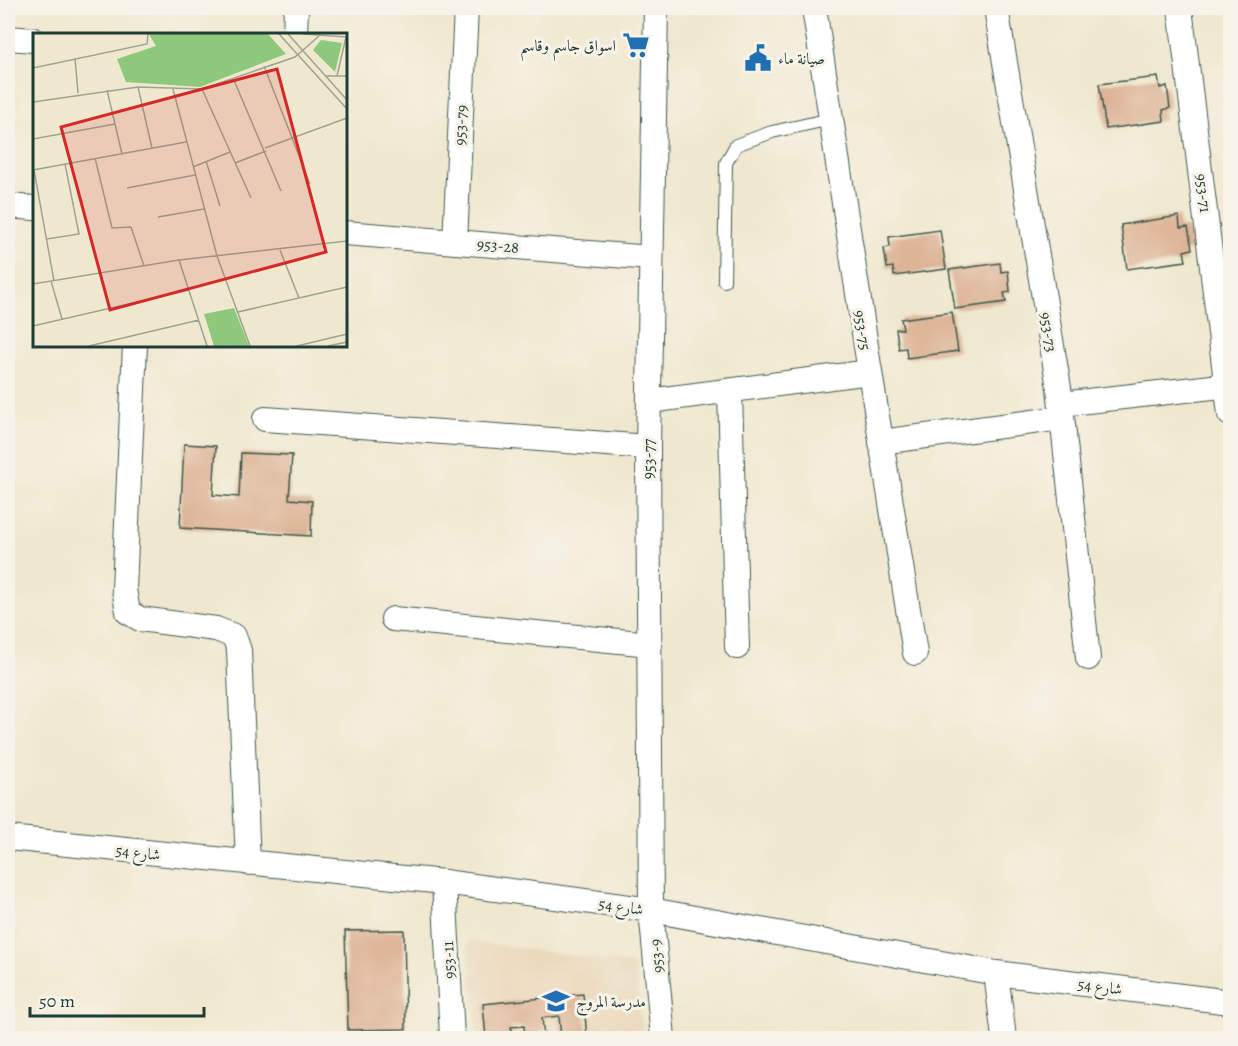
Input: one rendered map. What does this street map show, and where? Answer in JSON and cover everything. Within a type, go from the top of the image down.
[{"type":"street","points":[[296,8],[296,33]]},
{"type":"street","name":"953-79","points":[[455,242],[466,8]]},
{"type":"street","name":"953-77","points":[[651,910],[648,447],[656,8]]},
{"type":"street","name":"953-75","points":[[814,8],[915,653]]},
{"type":"street","name":"953-73","points":[[996,8],[1061,411],[1088,658]]},
{"type":"street","name":"953-71","points":[[1180,8],[1229,385],[1230,414]]},
{"type":"street","points":[[8,38],[33,40]]},
{"type":"street","points":[[8,206],[33,208]]},
{"type":"street","name":"953-28","points":[[346,233],[651,258]]},
{"type":"street","points":[[135,346],[124,589],[128,612],[140,619],[216,629],[234,636],[239,650],[248,863]]},
{"type":"street","points":[[649,401],[870,372]]},
{"type":"street","points":[[881,442],[1229,385]]},
{"type":"street","points":[[730,390],[737,647]]},
{"type":"street","points":[[265,419],[648,447]]},
{"type":"street","points":[[393,619],[650,644]]},
{"type":"street","name":"شارع 54","points":[[8,838],[444,882],[651,910],[996,974],[1230,1002]]},
{"type":"street","name":"953-11","points":[[444,882],[452,1038]]},
{"type":"street","name":"953-9","points":[[651,910],[663,1038]]},
{"type":"street","points":[[996,974],[1004,1038]]},
{"type":"lane","points":[[724,281],[726,163],[736,145],[772,132],[831,119]]},
{"type":"shaded area","name":"مدرسة المروج","points":[[467,941],[634,964],[644,1038],[478,1038]]},
{"type":"building","points":[[1158,77],[1160,88],[1167,86],[1170,108],[1163,110],[1164,121],[1106,129],[1099,84]]},
{"type":"building","points":[[1179,216],[1180,228],[1188,227],[1192,249],[1184,251],[1186,261],[1127,269],[1121,225]]},
{"type":"building","points":[[940,230],[946,269],[894,276],[893,267],[887,268],[884,248],[890,247],[889,237]]},
{"type":"building","points":[[1000,263],[1001,272],[1008,271],[1010,292],[1004,293],[1006,302],[955,309],[949,270]]},
{"type":"building","points":[[952,312],[958,351],[907,358],[906,348],[899,349],[896,329],[903,329],[901,319]]},
{"type":"building","points":[[184,444],[216,446],[213,495],[239,497],[241,453],[292,455],[289,499],[312,501],[311,536],[180,528]]},
{"type":"building","points":[[404,930],[406,1029],[348,1030],[345,931]]},
{"type":"building","points":[[583,994],[587,1037],[561,1038],[559,1016],[542,1018],[544,1038],[525,1038],[524,1026],[511,1027],[512,1038],[486,1038],[483,1004]]},
{"type":"place","name":"اسواق جاسم وقاسم","points":[[636,45]]},
{"type":"place","name":"صيانة ماء","points":[[758,58]]},
{"type":"place","name":"مدرسة المروج","points":[[556,1001]]}]
